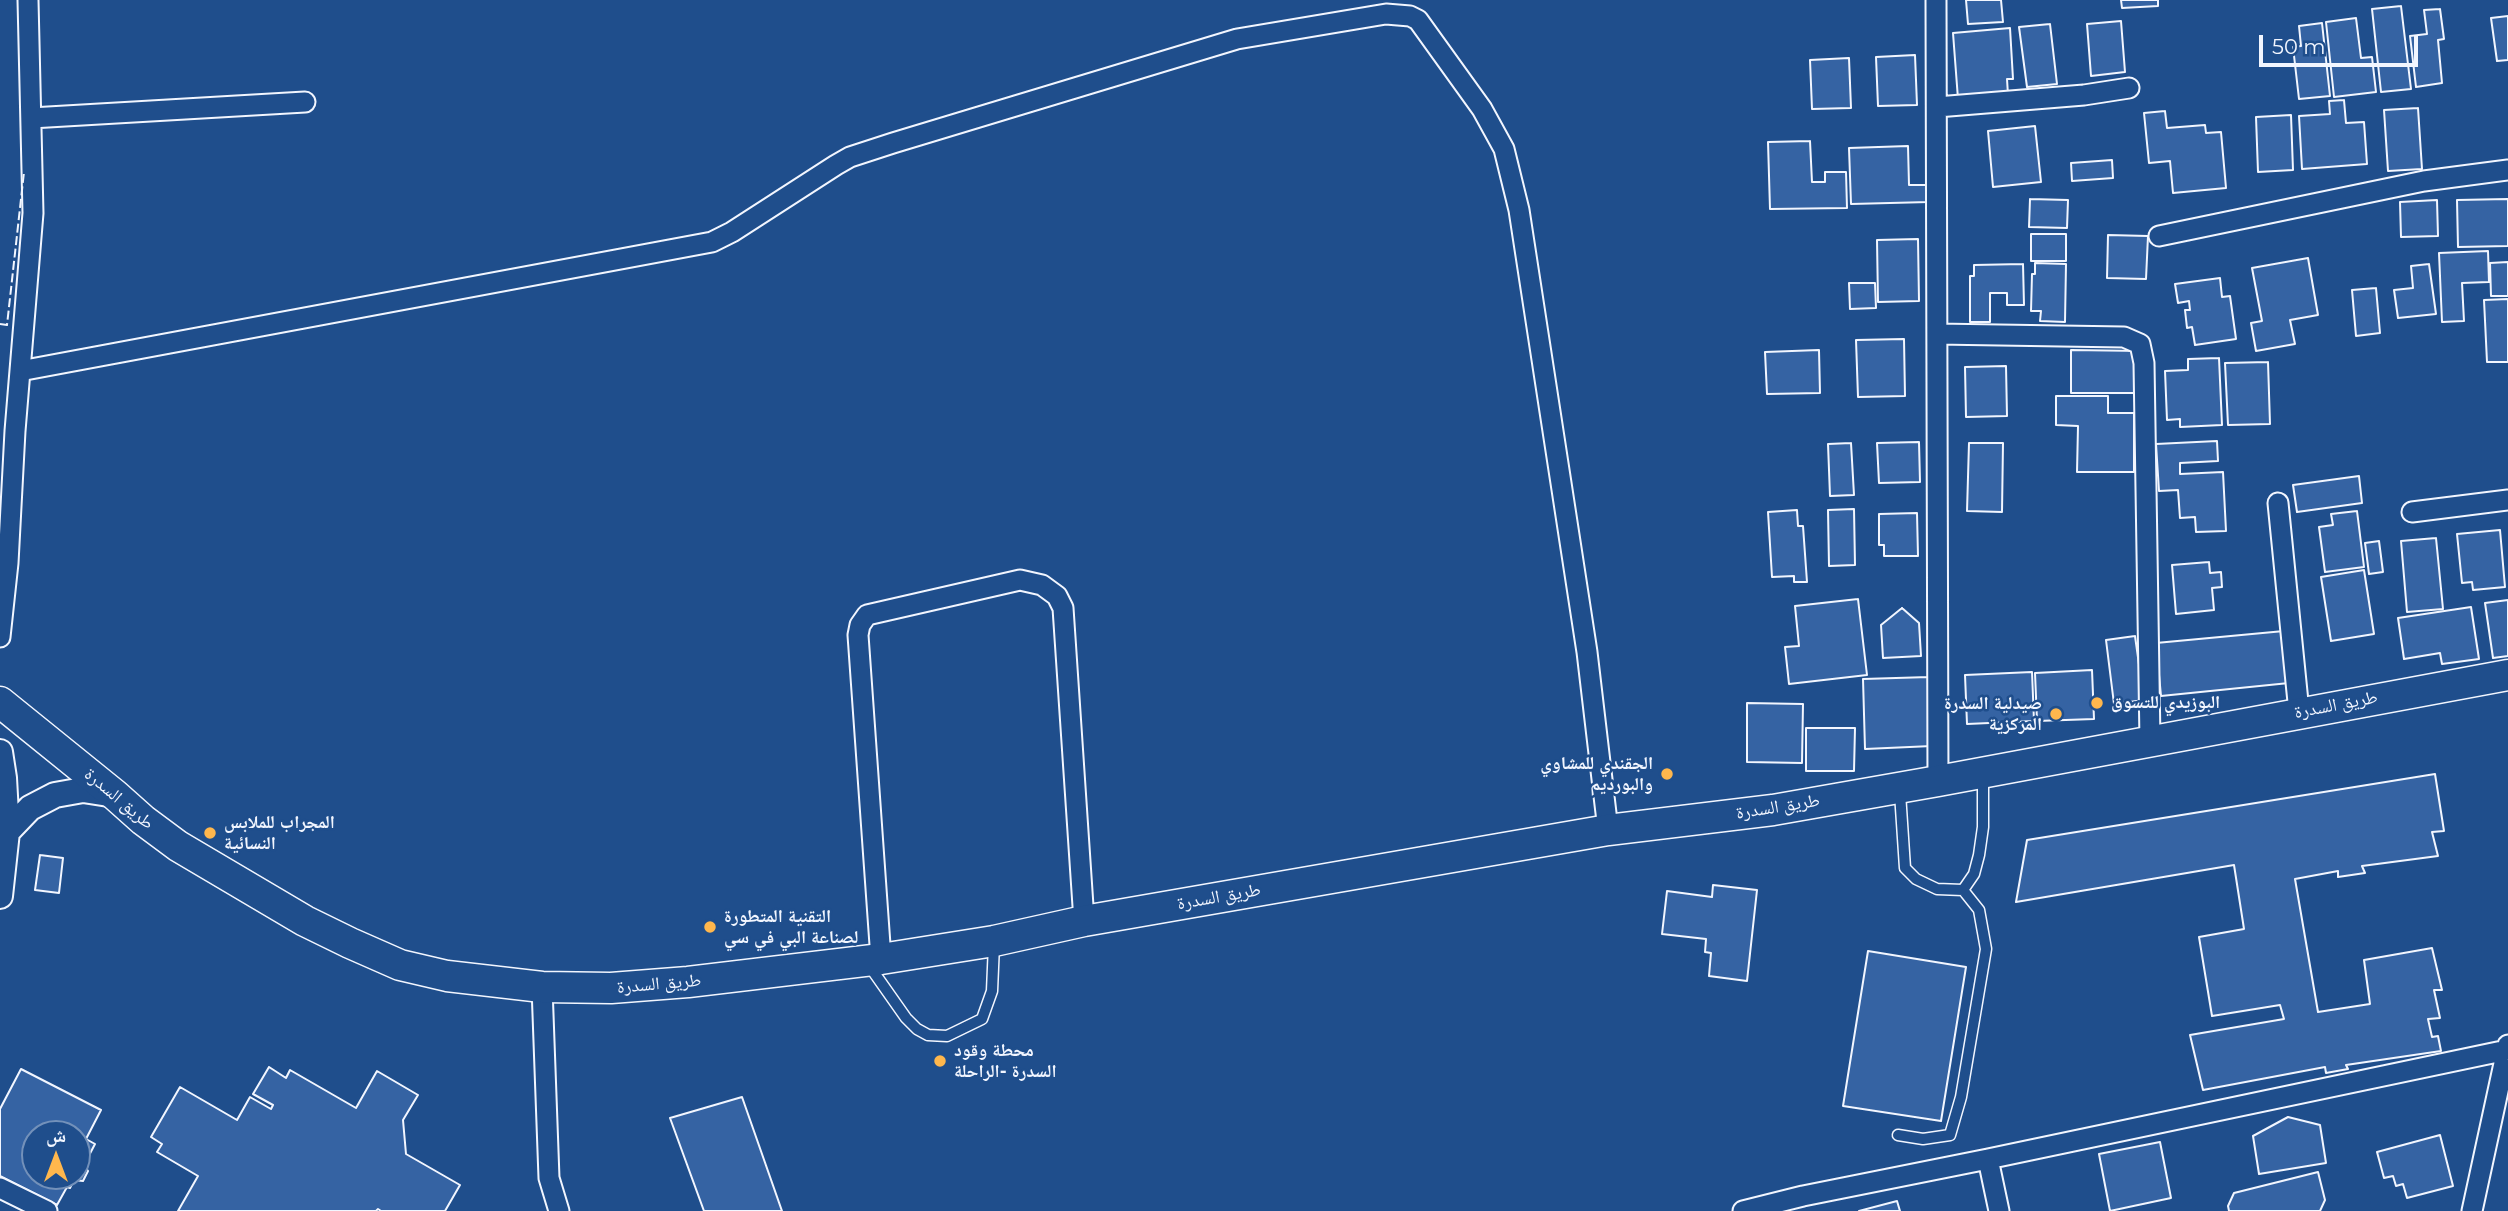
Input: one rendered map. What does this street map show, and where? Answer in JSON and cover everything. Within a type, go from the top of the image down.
[{"type":"main road","name":"طريق السدرة","points":[[0,702],[178,846],[305,921],[350,943],[400,965],[447,976],[542,987],[611,988],[688,982],[873,960],[994,941],[1084,921],[1608,830],[1773,810],[1900,788],[2508,675]]},
{"type":"street","points":[[0,638],[8,563],[8,430],[20,371],[33,213],[28,0]]},
{"type":"street","points":[[1936,0],[1938,781]]},
{"type":"street","points":[[20,371],[712,242],[850,157],[893,143],[1237,39],[1386,14],[1410,16],[1418,20],[1482,109],[1504,149],[1519,210],[1587,652],[1608,830]]},
{"type":"street","points":[[1937,107],[2084,95],[2129,88]]},
{"type":"street","points":[[31,118],[305,102]]},
{"type":"street","points":[[2159,236],[2424,181],[2508,170]]},
{"type":"street","points":[[1937,334],[2124,337],[2140,344],[2144,363],[2150,741]]},
{"type":"street","points":[[2412,512],[2508,500]]},
{"type":"street","points":[[2278,503],[2299,712]]},
{"type":"street","points":[[873,960],[858,635],[860,625],[867,615],[1020,580],[1042,585],[1057,596],[1063,608],[1084,921]]},
{"type":"street","points":[[0,752],[6,832],[0,897]]},
{"type":"street","points":[[6,832],[30,808],[55,795],[83,790],[115,795]]},
{"type":"street","points":[[542,987],[548,1178],[559,1211]]},
{"type":"street","points":[[1743,1211],[1804,1203],[1988,1159],[2507,1047],[2472,1211]]},
{"type":"street","points":[[1988,1159],[1999,1211]]},
{"type":"street","points":[[0,1188],[47,1211]]},
{"type":"lane","points":[[1963,890],[1974,874],[1979,855],[1983,827],[1983,772]]},
{"type":"lane","points":[[1898,1135],[1923,1139],[1950,1135],[1961,1097],[1986,949],[1979,910],[1963,890],[1937,888],[1916,879],[1905,869],[1900,788]]},
{"type":"lane","points":[[873,960],[906,1018],[928,1035],[947,1036],[982,1019],[992,991],[994,941]]},
{"type":"building","points":[[1966,0],[2001,0],[2003,22],[1968,24]]},
{"type":"building","points":[[2121,0],[2158,0],[2158,6],[2122,8]]},
{"type":"building","points":[[2401,6],[2411,89],[2381,92],[2372,9]]},
{"type":"building","points":[[2440,9],[2444,39],[2438,40],[2442,83],[2416,87],[2410,36],[2427,34],[2424,10]]},
{"type":"building","points":[[2508,16],[2508,60],[2497,61],[2491,18]]},
{"type":"building","points":[[2356,18],[2361,58],[2372,57],[2376,92],[2334,97],[2326,22]]},
{"type":"building","points":[[2121,21],[2125,72],[2091,76],[2087,24]]},
{"type":"building","points":[[2322,23],[2330,96],[2299,99],[2293,47],[2301,46],[2299,26]]},
{"type":"building","points":[[2050,24],[2057,84],[2027,87],[2019,27]]},
{"type":"building","points":[[2010,28],[2013,79],[2007,79],[2008,95],[1958,99],[1953,33]]},
{"type":"building","points":[[1915,55],[1917,105],[1878,106],[1876,57]]},
{"type":"building","points":[[1849,58],[1851,108],[1812,109],[1810,60]]},
{"type":"building","points":[[2344,100],[2346,123],[2364,122],[2367,164],[2302,169],[2299,116],[2330,114],[2329,101]]},
{"type":"building","points":[[2418,108],[2422,169],[2388,171],[2384,110]]},
{"type":"building","points":[[2165,111],[2167,128],[2205,125],[2206,133],[2221,132],[2226,188],[2173,193],[2170,161],[2149,163],[2144,113]]},
{"type":"building","points":[[2291,115],[2293,170],[2258,172],[2256,117]]},
{"type":"building","points":[[2035,126],[2041,182],[1993,187],[1988,131]]},
{"type":"building","points":[[1810,141],[1812,182],[1825,182],[1825,172],[1846,172],[1847,208],[1770,209],[1768,142]]},
{"type":"building","points":[[1908,146],[1909,185],[1929,185],[1929,202],[1851,204],[1849,148]]},
{"type":"building","points":[[2112,160],[2113,178],[2072,181],[2071,163]]},
{"type":"building","points":[[2030,199],[2068,200],[2067,228],[2029,227]]},
{"type":"building","points":[[2508,199],[2508,246],[2458,247],[2457,200]]},
{"type":"building","points":[[2437,200],[2438,236],[2401,237],[2400,202]]},
{"type":"building","points":[[2031,234],[2066,234],[2066,261],[2031,261]]},
{"type":"building","points":[[2108,235],[2148,236],[2146,279],[2107,278]]},
{"type":"building","points":[[1918,239],[1919,301],[1878,302],[1877,240]]},
{"type":"building","points":[[2488,251],[2489,282],[2462,283],[2464,321],[2442,322],[2439,253]]},
{"type":"building","points":[[2308,258],[2318,315],[2290,320],[2295,344],[2256,351],[2251,323],[2262,321],[2252,268]]},
{"type":"building","points":[[2508,262],[2508,296],[2491,296],[2490,263]]},
{"type":"building","points":[[2035,263],[2066,264],[2065,322],[2040,321],[2041,311],[2031,311]]},
{"type":"building","points":[[2023,264],[2024,305],[2007,305],[2007,293],[1990,293],[1990,322],[1970,322],[1970,276],[1974,276],[1974,265]]},
{"type":"building","points":[[2429,264],[2436,314],[2398,318],[2394,290],[2413,288],[2411,266]]},
{"type":"building","points":[[2220,278],[2222,297],[2230,296],[2236,339],[2195,345],[2192,327],[2187,328],[2185,310],[2190,310],[2189,301],[2178,303],[2175,284]]},
{"type":"building","points":[[1849,283],[1875,283],[1876,308],[1850,309]]},
{"type":"building","points":[[2376,288],[2380,333],[2356,336],[2352,290]]},
{"type":"building","points":[[2508,299],[2508,362],[2487,362],[2484,300]]},
{"type":"building","points":[[1904,339],[1905,396],[1858,397],[1856,340]]},
{"type":"building","points":[[1819,350],[1820,393],[1767,394],[1765,352]]},
{"type":"building","points":[[2071,350],[2142,351],[2141,393],[2071,393]]},
{"type":"building","points":[[2219,358],[2222,425],[2180,427],[2180,419],[2167,420],[2165,371],[2188,370],[2188,359]]},
{"type":"building","points":[[2268,362],[2270,424],[2228,425],[2225,363]]},
{"type":"building","points":[[2006,366],[2007,416],[1966,417],[1965,367]]},
{"type":"building","points":[[2056,396],[2108,396],[2108,413],[2134,413],[2134,472],[2077,472],[2078,426],[2056,425]]},
{"type":"building","points":[[2217,441],[2218,461],[2180,463],[2180,474],[2223,472],[2226,531],[2196,532],[2195,517],[2180,518],[2178,490],[2159,491],[2156,444]]},
{"type":"building","points":[[1919,442],[1920,482],[1879,483],[1877,443]]},
{"type":"building","points":[[1851,443],[1854,495],[1830,496],[1828,444]]},
{"type":"building","points":[[1969,443],[2003,443],[2002,512],[1967,511]]},
{"type":"building","points":[[2359,476],[2362,503],[2297,512],[2293,485]]},
{"type":"building","points":[[1854,509],[1855,565],[1829,566],[1828,510]]},
{"type":"building","points":[[1797,510],[1798,526],[1803,526],[1807,582],[1794,582],[1794,576],[1772,577],[1768,512]]},
{"type":"building","points":[[2357,511],[2364,567],[2325,572],[2319,527],[2333,525],[2331,514]]},
{"type":"building","points":[[1917,513],[1918,556],[1884,556],[1884,545],[1879,545],[1879,514]]},
{"type":"building","points":[[2500,530],[2505,587],[2473,590],[2472,582],[2462,583],[2457,534]]},
{"type":"building","points":[[2436,538],[2443,609],[2407,612],[2401,541]]},
{"type":"building","points":[[2379,541],[2383,572],[2369,574],[2365,543]]},
{"type":"building","points":[[2209,562],[2210,573],[2221,572],[2222,587],[2212,588],[2214,610],[2176,614],[2172,565]]},
{"type":"building","points":[[2364,570],[2374,634],[2331,641],[2321,577]]},
{"type":"building","points":[[1858,599],[1867,675],[1789,684],[1785,647],[1799,646],[1795,606]]},
{"type":"building","points":[[2508,600],[2508,656],[2493,658],[2485,603]]},
{"type":"building","points":[[2471,607],[2479,659],[2442,664],[2440,653],[2404,659],[2398,618]]},
{"type":"building","points":[[1902,608],[1919,623],[1921,656],[1883,658],[1881,625]]},
{"type":"building","points":[[2284,631],[2289,683],[2161,696],[2156,643]]},
{"type":"building","points":[[2135,636],[2144,700],[2114,704],[2106,640]]},
{"type":"building","points":[[2092,670],[2094,719],[2037,721],[2035,673]]},
{"type":"building","points":[[2032,672],[2034,721],[1967,724],[1965,675]]},
{"type":"building","points":[[1929,677],[1932,746],[1865,749],[1863,679]]},
{"type":"building","points":[[1747,703],[1803,704],[1802,763],[1747,762]]},
{"type":"building","points":[[1806,728],[1855,728],[1854,771],[1806,771]]},
{"type":"building","points":[[2435,774],[2444,831],[2432,832],[2438,856],[2362,866],[2365,873],[2338,877],[2338,871],[2295,879],[2318,1012],[2370,1004],[2364,960],[2432,948],[2442,990],[2434,990],[2440,1018],[2428,1019],[2432,1037],[2438,1036],[2441,1051],[2346,1065],[2348,1069],[2326,1073],[2325,1067],[2203,1090],[2190,1035],[2284,1019],[2280,1005],[2212,1016],[2199,937],[2244,929],[2234,865],[2016,902],[2027,840]]},
{"type":"building","points":[[40,855],[63,858],[59,893],[35,890]]},
{"type":"building","points":[[1713,885],[1757,890],[1747,981],[1709,976],[1711,953],[1705,952],[1706,939],[1662,934],[1667,891],[1712,897]]},
{"type":"building","points":[[1868,951],[1966,967],[1941,1121],[1843,1106]]},
{"type":"building","points":[[269,1067],[286,1078],[290,1070],[356,1108],[377,1071],[418,1095],[403,1120],[406,1154],[460,1185],[445,1211],[178,1211],[198,1176],[157,1152],[162,1144],[151,1137],[180,1087],[237,1120],[250,1097],[271,1109],[273,1105],[253,1094]]},
{"type":"building","points":[[21,1069],[101,1110],[91,1129],[91,1120],[21,1120],[21,1187],[0,1176],[0,1109]]},
{"type":"building","points":[[742,1097],[782,1211],[704,1211],[670,1118]]},
{"type":"building","points":[[2288,1117],[2320,1125],[2326,1163],[2259,1174],[2253,1136]]},
{"type":"building","points":[[2440,1135],[2453,1186],[2407,1198],[2403,1184],[2396,1186],[2393,1176],[2384,1178],[2377,1152]]},
{"type":"building","points":[[2160,1142],[2171,1198],[2110,1211],[2099,1154]]},
{"type":"building","points":[[2318,1172],[2325,1200],[2320,1211],[2229,1211],[2228,1206],[2234,1193]]},
{"type":"building","points":[[28,1190],[65,1190],[57,1205]]},
{"type":"building","points":[[1897,1201],[1900,1211],[1859,1211]]},
{"type":"fence","points":[[0,324],[7,325],[24,172]]},
{"type":"place","name":"البوزيدي للتسوق","points":[[2097,703]]},
{"type":"place","name":"صيدلية السدرة المركزية","points":[[2056,714]]},
{"type":"place","name":"الجقندي للمشاوي والبورديم","points":[[1667,774]]},
{"type":"place","name":"المجراب للملابس النسائية","points":[[210,833]]},
{"type":"place","name":"التقنية المتطورة لصناعة البي في سي","points":[[710,927]]},
{"type":"place","name":"محطة وقود السدرة -الراحلة","points":[[940,1061]]}]
